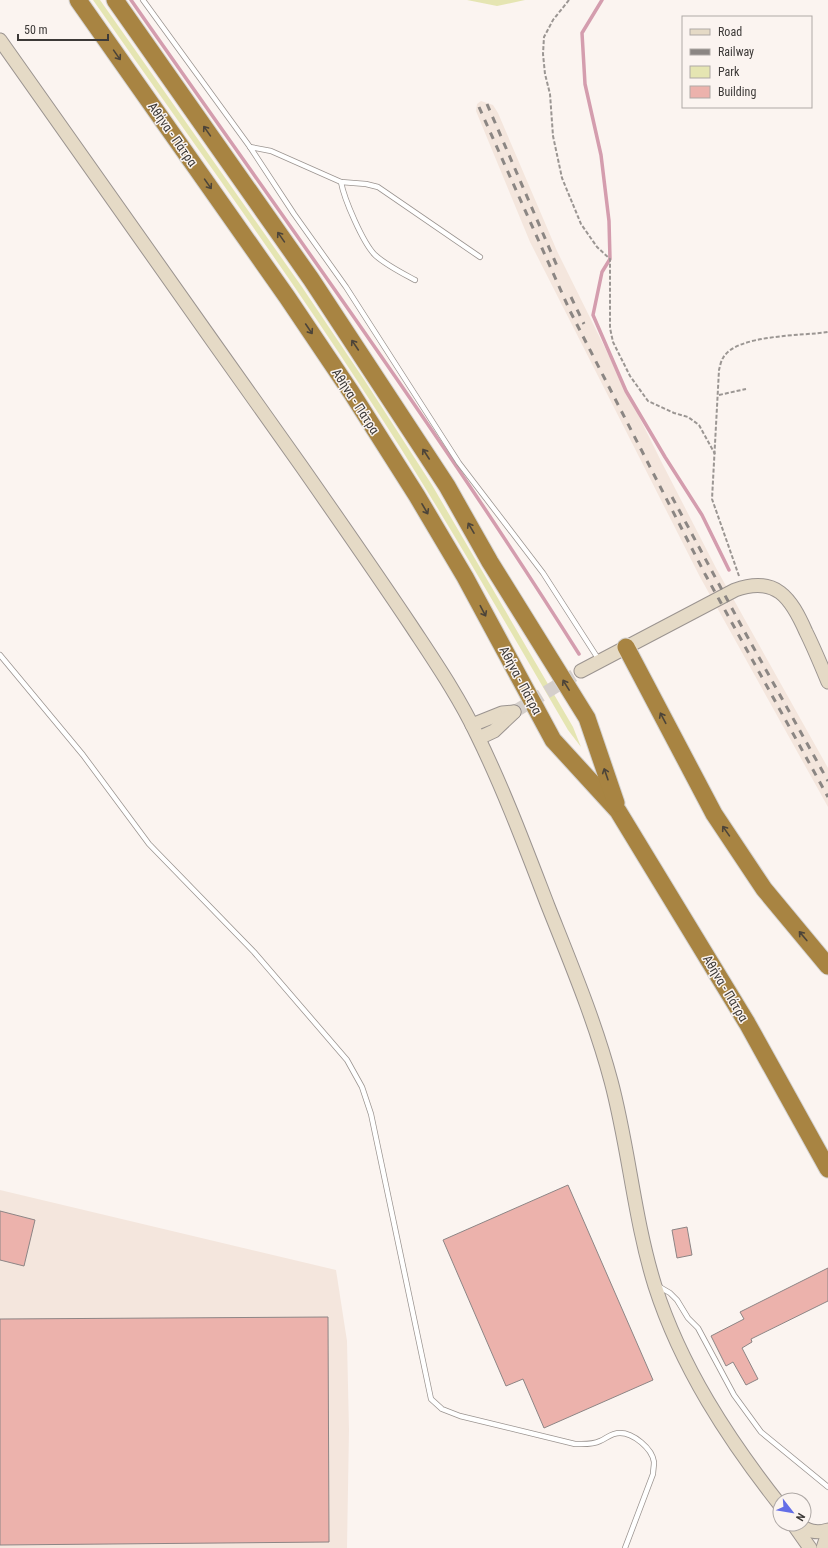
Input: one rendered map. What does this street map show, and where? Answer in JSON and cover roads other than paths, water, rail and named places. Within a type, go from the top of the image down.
[{"type":"highway","name":"Αθήνα - Πάτρα","points":[[78,0],[287,297],[359,405],[417,496],[465,577],[553,740],[618,811],[747,1023],[828,1169]]},
{"type":"highway","name":"Αθήνα - Πάτρα","points":[[115,0],[311,279],[447,486],[490,562],[587,718],[618,811]]},
{"type":"highway","points":[[626,647],[714,814],[764,889],[828,966]]},
{"type":"street","points":[[0,40],[368,562],[436,662],[479,738],[523,843],[597,1034],[620,1120],[635,1202],[655,1286],[680,1347],[709,1404],[743,1457],[772,1495]]},
{"type":"street","points":[[581,671],[744,587],[762,586],[779,592],[792,603],[828,682]]},
{"type":"street","points":[[472,725],[502,713],[514,712],[494,731],[479,738]]},
{"type":"street","points":[[812,1531],[820,1533],[828,1531]]},
{"type":"street","points":[[823,1548],[828,1531]]},
{"type":"street","points":[[799,1532],[810,1548]]},
{"type":"lane","points":[[143,0],[250,147],[294,214],[346,287],[459,463],[543,573],[600,661]]},
{"type":"lane","points":[[250,147],[271,151],[341,182],[366,184],[378,187],[480,257]]},
{"type":"lane","points":[[341,182],[347,204],[372,251],[382,260],[415,280]]},
{"type":"lane","points":[[0,656],[83,754],[125,814],[149,844],[254,952],[351,1067],[362,1086],[371,1114],[430,1399],[442,1409],[460,1416],[575,1444],[589,1444],[600,1441],[609,1435],[620,1433],[630,1436],[640,1442],[650,1453],[654,1462],[653,1474],[625,1548]]},
{"type":"lane","points":[[655,1286],[670,1293],[677,1300],[688,1318],[698,1328],[734,1395],[761,1432],[828,1487]]},
{"type":"waterway","points":[[131,0],[415,406],[471,488],[579,654]]},
{"type":"waterway","points":[[602,0],[582,33],[585,84],[601,155],[609,221],[610,259],[602,272],[593,315],[626,391],[665,457],[702,515],[729,570]]},
{"type":"tunnel","points":[[514,712],[581,671]]},
{"type":"railway","points":[[487,104],[557,266]]},
{"type":"railway","points":[[479,107],[570,311],[705,574],[828,797]]},
{"type":"railway","points":[[571,297],[584,324]]},
{"type":"railway","points":[[672,497],[742,627],[828,781]]}]
